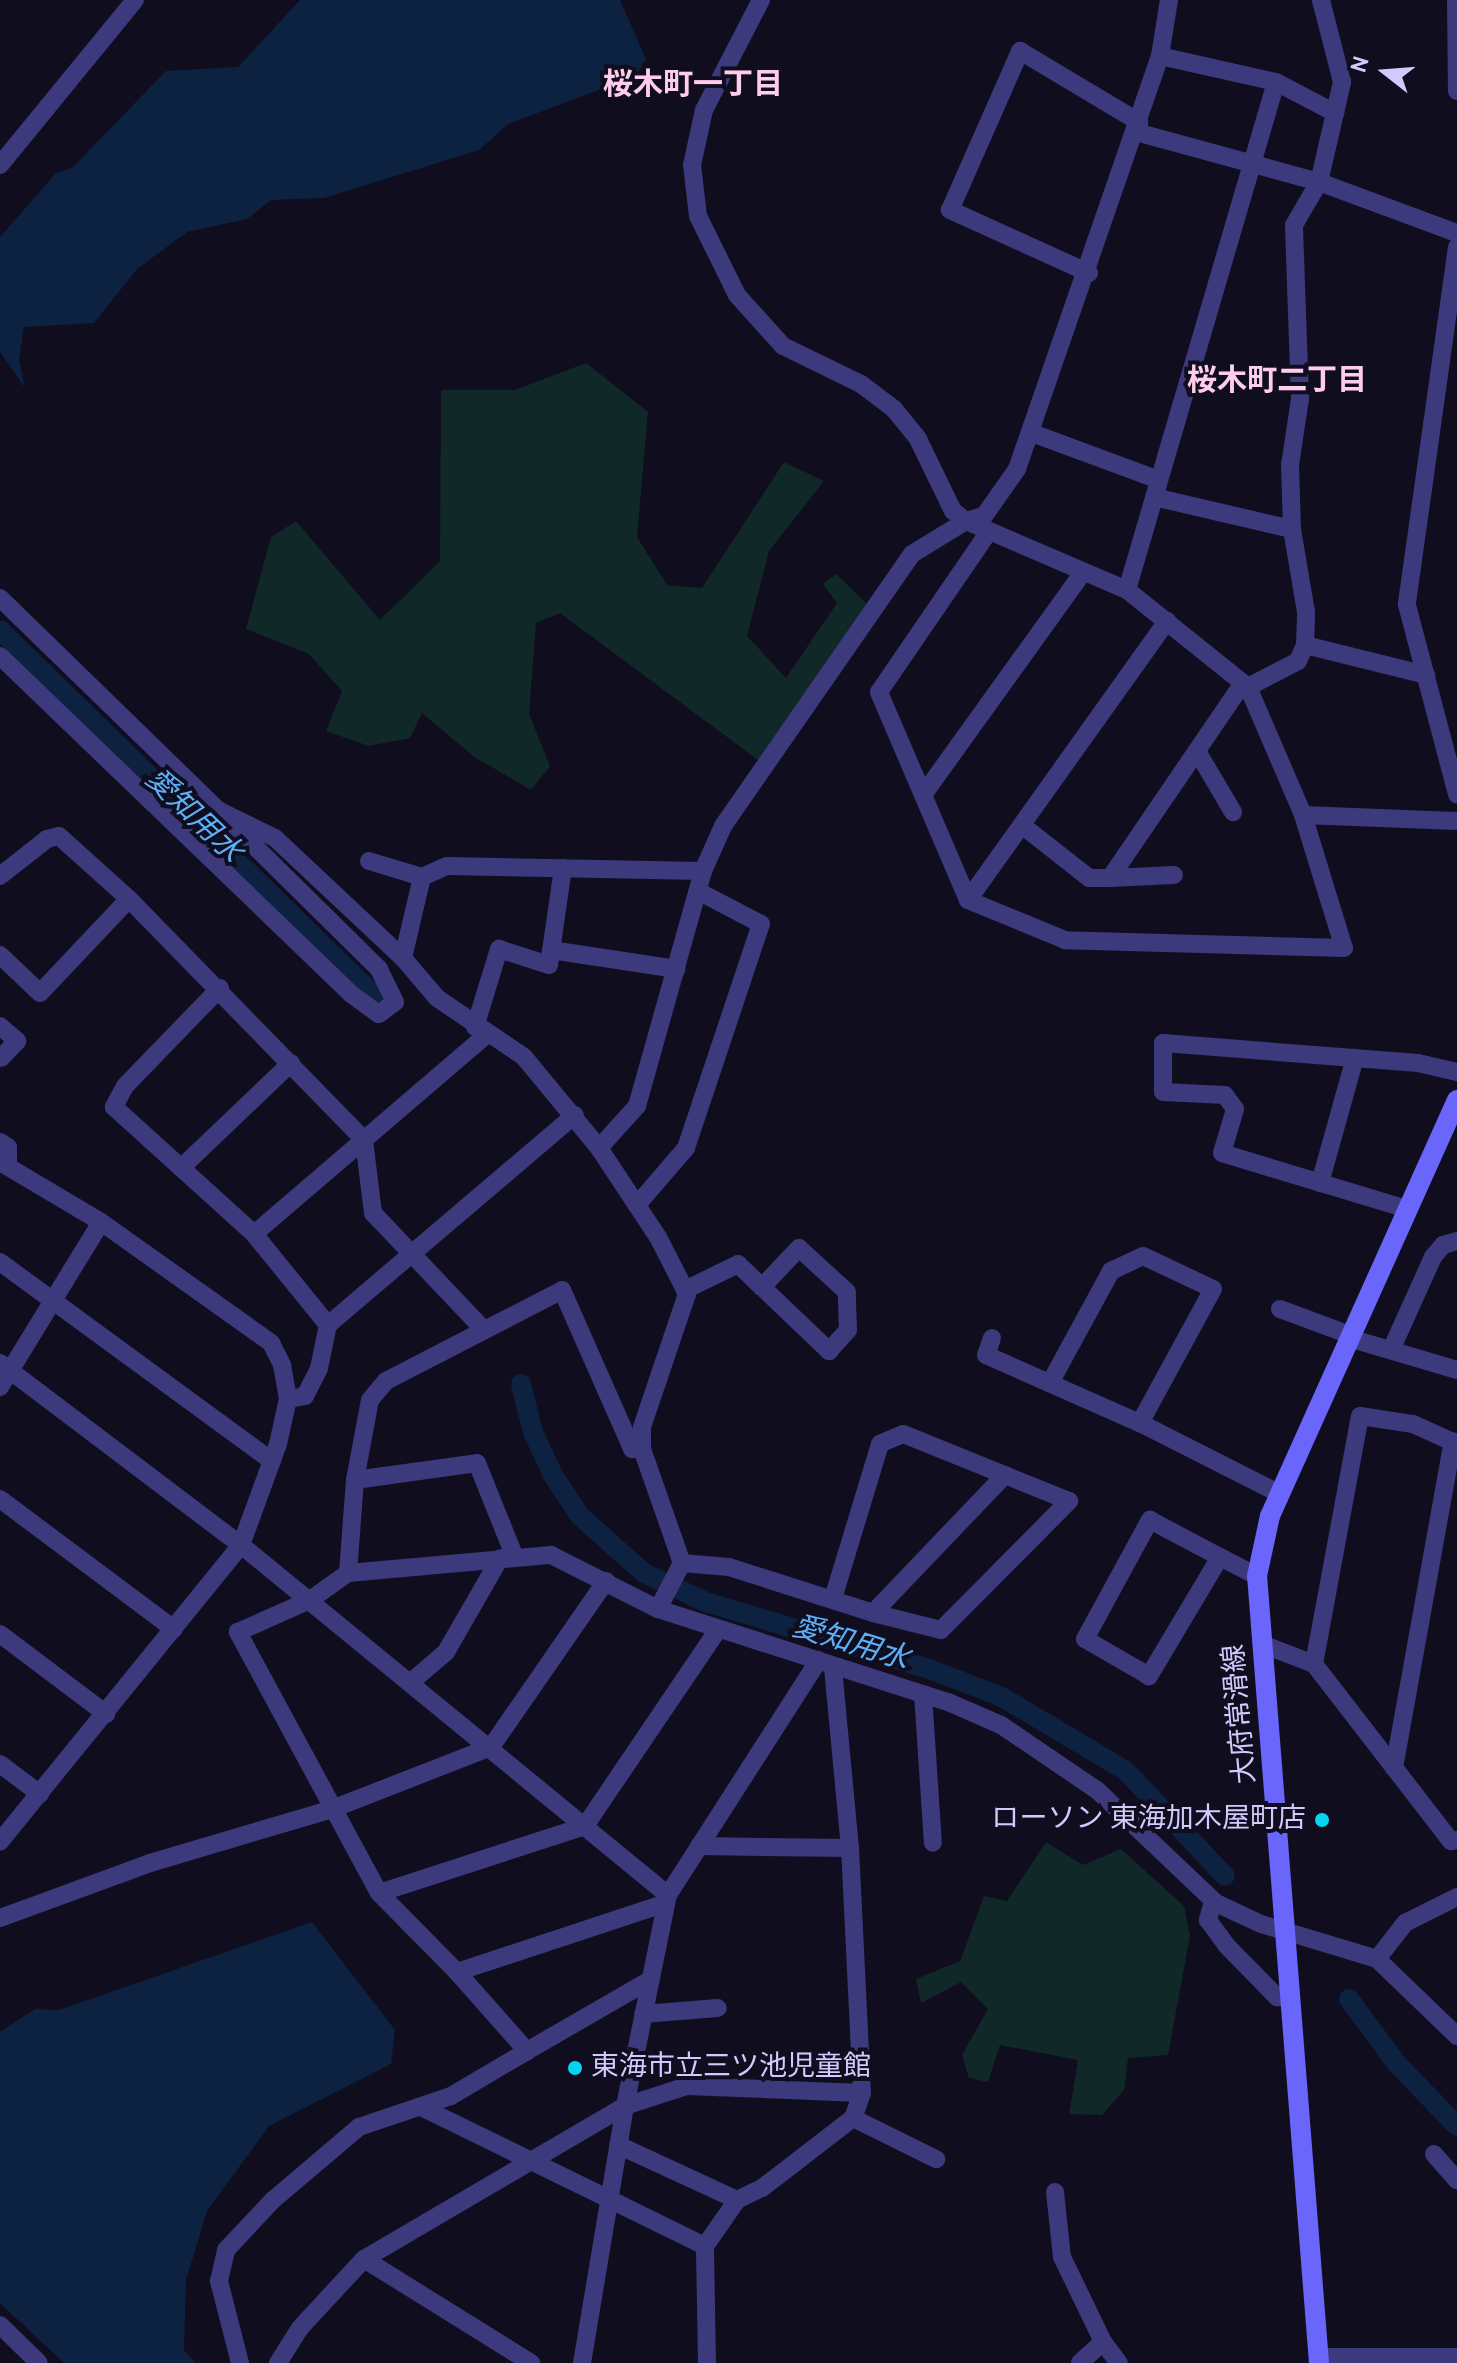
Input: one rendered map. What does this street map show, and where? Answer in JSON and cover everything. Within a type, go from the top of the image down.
[{"type":"main road","name":"大府常滑線","points":[[1319,2360],[1283,1929],[1281,1838],[1257,1576],[1280,1494],[1457,1100]]},
{"type":"street","points":[[0,165],[135,0]]},
{"type":"street","points":[[761,0],[704,110],[695,138],[692,189],[703,230],[737,295],[760,327],[794,353],[861,384],[894,409],[918,439],[953,511],[966,521],[1127,590],[1246,685],[1303,815],[1344,948],[1065,940],[968,900],[879,692],[988,533]]},
{"type":"street","points":[[599,1148],[637,1106],[703,871],[723,826],[912,554],[966,521],[984,516],[1017,469],[1089,273],[1138,127],[1160,56],[1169,0]]},
{"type":"street","points":[[1110,878],[1246,685],[1298,661],[1305,645],[1306,612],[1292,529],[1290,465],[1300,399],[1294,225],[1319,182],[1342,82],[1321,0]]},
{"type":"street","points":[[1456,0],[1457,91]]},
{"type":"street","points":[[1089,273],[950,210],[1020,51],[1138,127],[1319,182],[1457,233]]},
{"type":"street","points":[[1160,56],[1276,82],[1335,113]]},
{"type":"street","points":[[1127,590],[1249,163],[1276,82]]},
{"type":"street","points":[[1457,247],[1407,605],[1457,794]]},
{"type":"street","points":[[1032,433],[1156,488],[1292,529]]},
{"type":"street","points":[[923,795],[1083,572]]},
{"type":"street","points":[[0,598],[379,969],[395,1002],[379,1014],[351,994],[0,656]]},
{"type":"street","points":[[968,900],[1167,621]]},
{"type":"street","points":[[1305,645],[1426,675]]},
{"type":"street","points":[[1197,751],[1233,812]]},
{"type":"street","points":[[218,810],[275,838],[403,958],[437,998],[481,1031],[524,1057],[575,1115],[599,1148],[637,1205],[685,1290],[681,1321],[642,1427],[642,1449],[679,1567],[662,1603]]},
{"type":"street","points":[[1303,815],[1457,821]]},
{"type":"street","points":[[1023,826],[1089,878],[1174,875]]},
{"type":"street","points":[[0,876],[47,839],[59,836],[129,899],[220,988],[364,1140],[373,1213],[410,1258],[482,1328]]},
{"type":"street","points":[[369,861],[422,877],[447,866],[703,871]]},
{"type":"street","points":[[254,1234],[364,1140],[481,1031],[499,949],[549,965],[563,868]]},
{"type":"street","points":[[403,958],[422,877]]},
{"type":"street","points":[[637,1205],[686,1148],[761,924],[698,891]]},
{"type":"street","points":[[0,955],[40,993],[129,899]]},
{"type":"street","points":[[551,950],[677,969]]},
{"type":"street","points":[[220,988],[125,1086],[114,1107],[254,1234],[328,1325]]},
{"type":"street","points":[[0,1026],[17,1041],[1,1058]]},
{"type":"street","points":[[1407,1209],[1222,1153],[1235,1109],[1225,1095],[1163,1092],[1163,1043],[1355,1058],[1457,1072]]},
{"type":"street","points":[[1320,1183],[1355,1058]]},
{"type":"street","points":[[181,1168],[291,1063]]},
{"type":"street","points":[[288,1399],[305,1396],[319,1368],[328,1325],[575,1115]]},
{"type":"street","points":[[0,1142],[8,1147],[4,1164],[101,1222],[271,1343],[282,1365],[288,1399],[272,1461],[241,1545],[0,1842]]},
{"type":"street","points":[[0,1387],[5,1366],[54,1298],[101,1222]]},
{"type":"street","points":[[1391,1350],[1433,1257],[1443,1245],[1457,1241]]},
{"type":"street","points":[[685,1290],[738,1264],[762,1287],[829,1351],[848,1330],[847,1292],[799,1248],[762,1287]]},
{"type":"street","points":[[1050,1383],[1111,1271],[1143,1256],[1213,1289],[1140,1423]]},
{"type":"street","points":[[0,1262],[54,1298],[272,1461]]},
{"type":"street","points":[[348,1573],[355,1480],[370,1400],[386,1381],[482,1328],[562,1290],[632,1449],[642,1449]]},
{"type":"street","points":[[1280,1309],[1350,1336],[1457,1370]]},
{"type":"street","points":[[992,1338],[986,1355],[1140,1423],[1280,1494]]},
{"type":"street","points":[[5,1366],[310,1600],[491,1747],[667,1899]]},
{"type":"street","points":[[1314,1664],[1360,1416],[1413,1424],[1455,1443],[1394,1768]]},
{"type":"street","points":[[679,1567],[729,1567],[873,1613],[941,1630],[1069,1501],[903,1434],[880,1444],[833,1599]]},
{"type":"street","points":[[355,1480],[477,1463],[507,1557]]},
{"type":"street","points":[[873,1613],[1005,1475]]},
{"type":"street","points":[[0,1499],[174,1629]]},
{"type":"street","points":[[1220,1557],[1149,1676],[1085,1639],[1150,1520],[1257,1576]]},
{"type":"street","points":[[527,2051],[457,1972],[379,1893],[238,1632],[310,1600],[348,1573],[551,1555],[662,1603],[717,1631],[923,1694],[1001,1725],[1064,1764],[1213,1901],[1233,1913],[1377,1959],[1457,2036]]},
{"type":"street","points":[[411,1682],[446,1652],[507,1557]]},
{"type":"street","points":[[0,1918],[150,1863],[332,1809],[491,1747],[606,1581]]},
{"type":"street","points":[[379,1893],[585,1826],[717,1631]]},
{"type":"street","points":[[0,1634],[106,1714]]},
{"type":"street","points":[[1262,1644],[1314,1664],[1451,1841],[1457,1840]]},
{"type":"street","points":[[582,2363],[625,2106],[667,1899],[699,1846],[826,1663]]},
{"type":"street","points":[[707,2363],[702,2334],[710,2303],[705,2246],[737,2200],[762,2188],[853,2118],[862,2093],[850,1848],[826,1663]]},
{"type":"street","points":[[923,1694],[933,1843]]},
{"type":"street","points":[[0,1764],[40,1794]]},
{"type":"street","points":[[699,1846],[850,1848]]},
{"type":"street","points":[[1377,1959],[1405,1923],[1457,1897]]},
{"type":"street","points":[[457,1972],[667,1899]]},
{"type":"street","points":[[1213,1901],[1208,1920],[1226,1945],[1277,1997],[1290,1998]]},
{"type":"street","points":[[240,2363],[219,2281],[226,2250],[273,2200],[359,2127],[451,2096],[650,1980]]},
{"type":"street","points":[[643,2014],[718,2008]]},
{"type":"street","points":[[283,2361],[364,2259],[533,2157],[625,2106],[687,2086],[862,2093]]},
{"type":"street","points":[[421,2107],[533,2157],[608,2200],[705,2246]]},
{"type":"street","points":[[853,2118],[936,2159]]},
{"type":"street","points":[[618,2145],[737,2200]]},
{"type":"street","points":[[1434,2154],[1457,2180]]},
{"type":"street","points":[[1055,2192],[1062,2257],[1103,2342],[1119,2363]]},
{"type":"street","points":[[364,2259],[531,2363]]},
{"type":"street","points":[[0,2325],[39,2363]]},
{"type":"street","points":[[1080,2363],[1103,2342]]},
{"type":"street","points":[[1319,2360],[1448,2359]]},
{"type":"green space","points":[[586,363],[648,412],[637,537],[667,585],[702,588],[784,462],[824,481],[769,551],[747,636],[786,678],[837,603],[823,584],[836,574],[867,604],[758,760],[560,613],[536,623],[529,714],[550,766],[531,790],[473,756],[422,713],[410,738],[369,746],[326,731],[342,691],[309,654],[246,629],[271,537],[296,521],[380,620],[440,561],[441,390],[515,390]]},
{"type":"green space","points":[[1046,1842],[1083,1865],[1121,1849],[1184,1906],[1190,1936],[1168,2055],[1128,2058],[1124,2090],[1102,2115],[1069,2114],[1078,2060],[1000,2045],[988,2082],[969,2078],[962,2055],[988,2009],[961,1982],[921,2003],[916,1979],[960,1961],[984,1896],[1007,1901]]},
{"type":"water","points":[[300,0],[620,0],[646,59],[636,76],[508,124],[479,150],[324,198],[271,200],[247,219],[187,232],[137,269],[94,323],[24,327],[19,360],[25,388],[0,352],[0,237],[56,173],[72,168],[166,71],[238,67]]},
{"type":"water","points":[[312,1922],[395,2030],[391,2064],[269,2126],[207,2211],[186,2280],[184,2350],[196,2363],[64,2363],[0,2303],[0,2032],[35,2009],[59,2010]]},
{"type":"waterway","name":"愛知用水","points":[[0,630],[383,1004]]},
{"type":"waterway","name":"愛知用水","points":[[521,1384],[533,1432],[553,1475],[580,1516],[644,1573],[706,1602],[932,1670],[1002,1697],[1126,1771],[1225,1876]]},
{"type":"waterway","name":"愛知用水","points":[[1349,1999],[1397,2064],[1457,2126]]},
{"type":"place","name":"ローソン 東海加木屋町店","points":[[1322,1820]]},
{"type":"place","name":"東海市立三ツ池児童館","points":[[575,2068]]},
{"type":"district","name":"桜木町一丁目","points":[[693,87]]},
{"type":"district","name":"桜木町二丁目","points":[[1277,383]]}]
